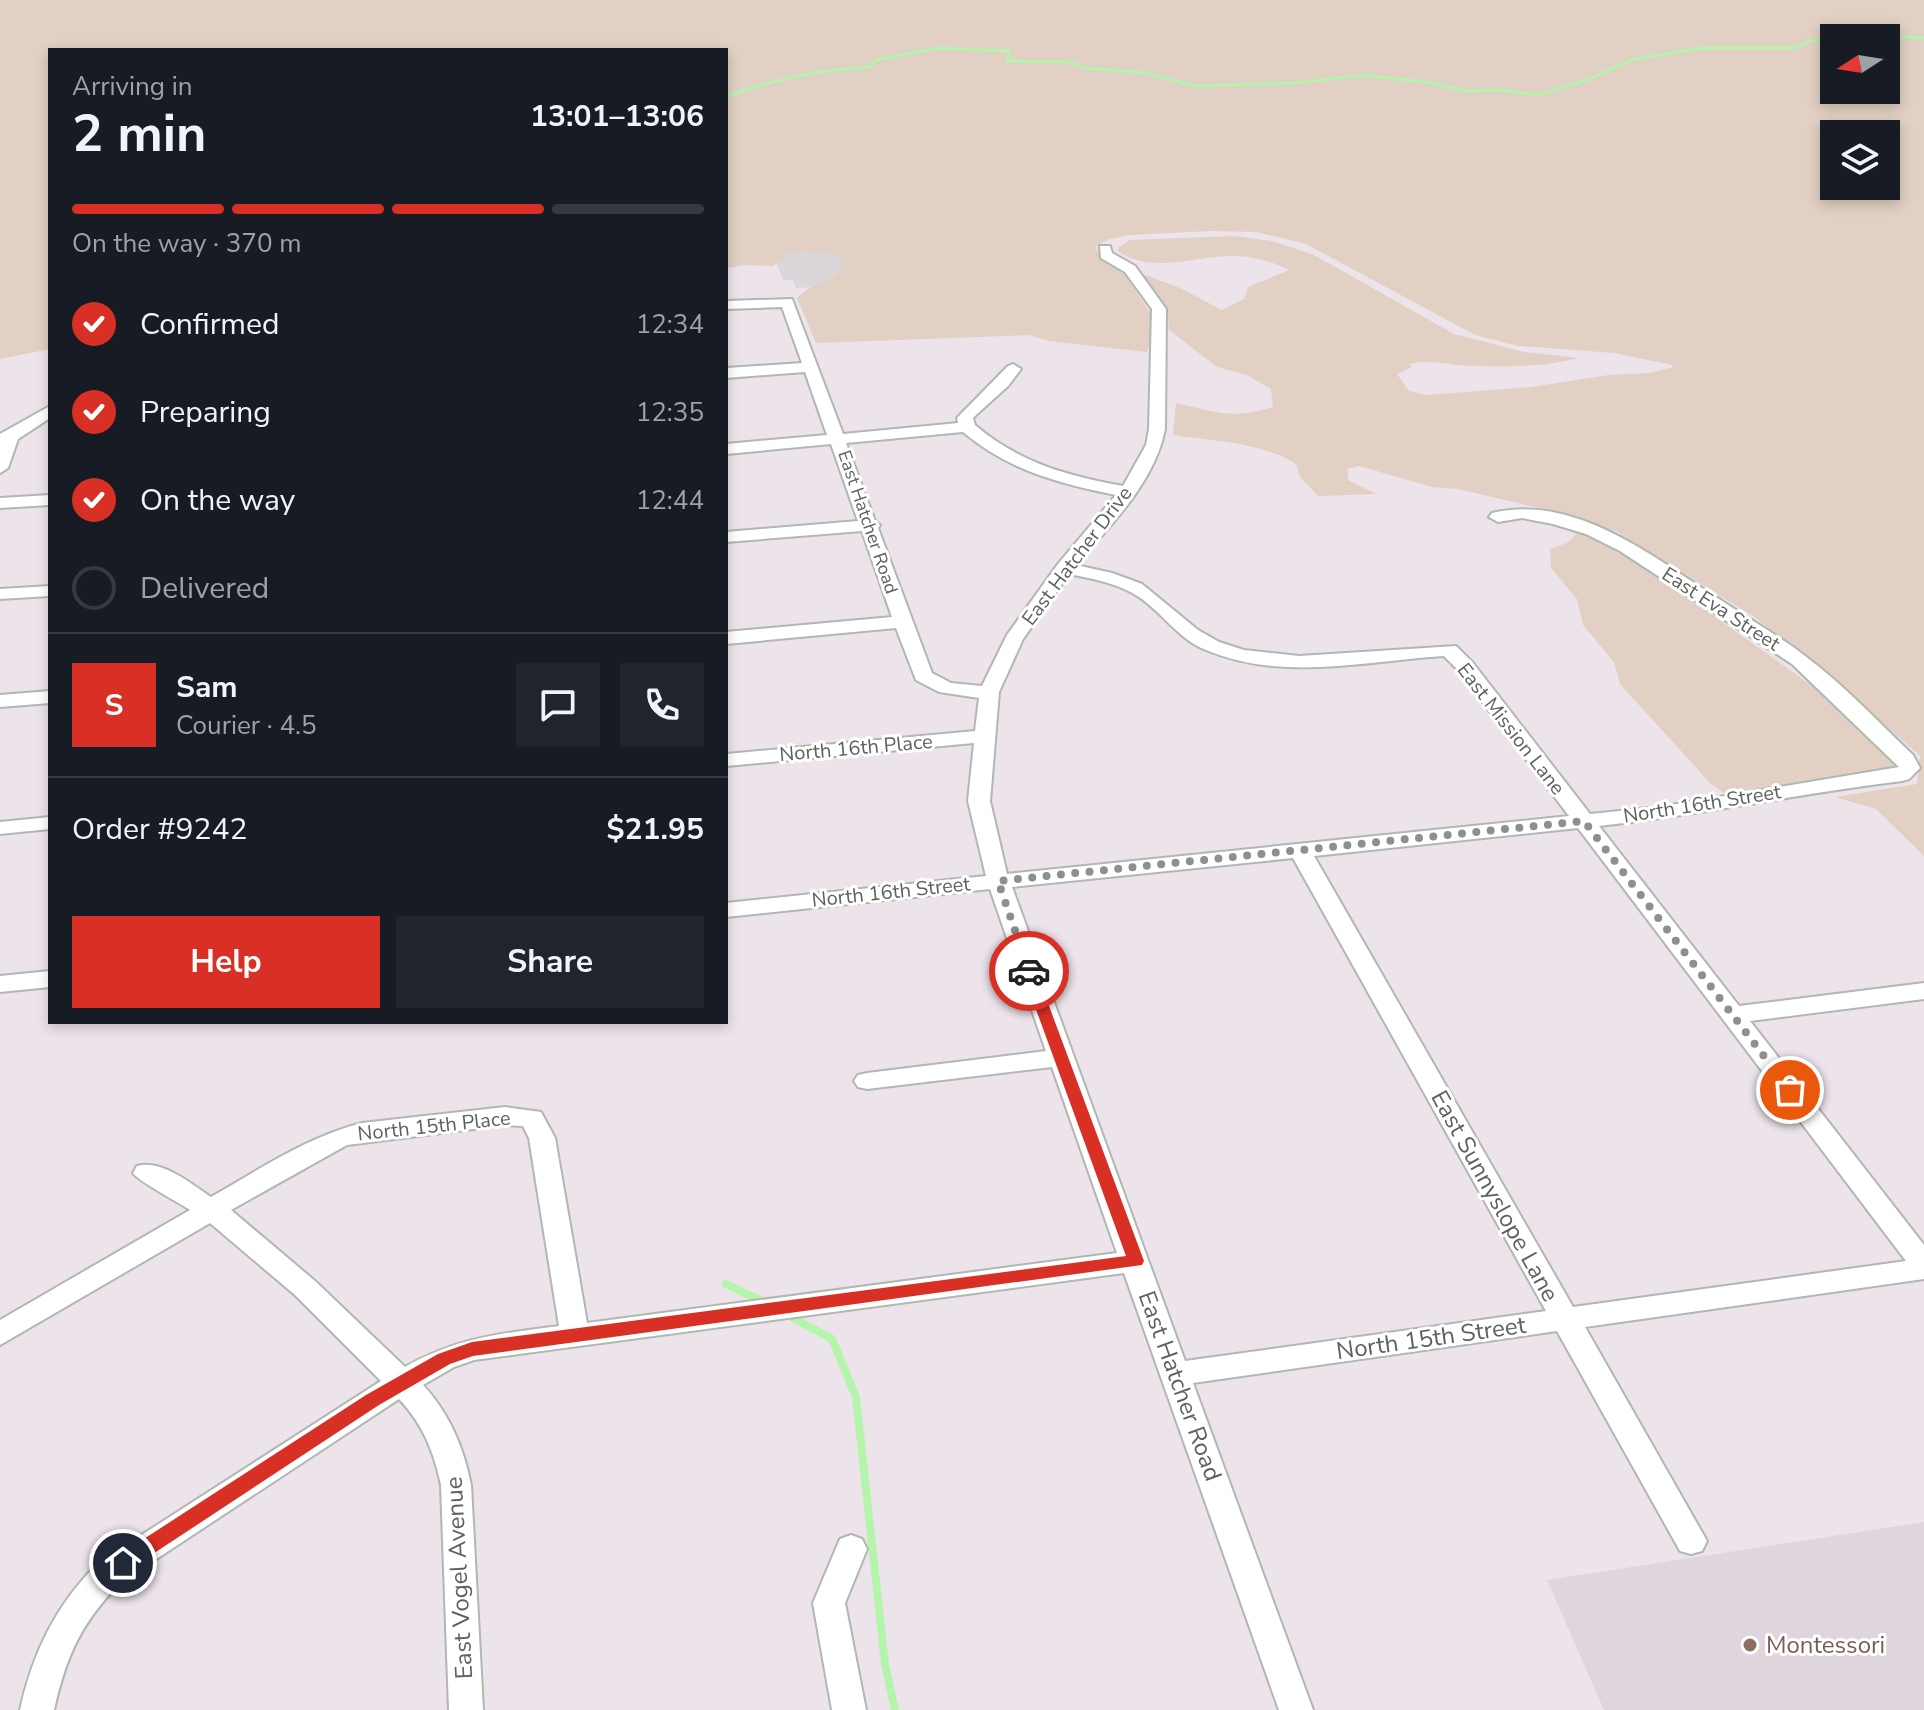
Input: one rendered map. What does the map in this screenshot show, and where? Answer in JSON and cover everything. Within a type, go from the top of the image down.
[{"type":"street","name":"East Hatcher Drive","points":[[998,881],[979,801],[989,692],[1014,639],[1064,568],[1126,492],[1154,445],[1157,429],[1159,309],[1130,269],[1106,255],[1105,249]]},
{"type":"street","name":"East Hatcher Road","points":[[728,305],[787,302],[871,525],[923,676],[932,684],[989,692]]},
{"type":"street","points":[[728,373],[811,367]]},
{"type":"street","points":[[1013,369],[1008,379],[971,409],[965,418],[967,427],[990,446],[1038,473],[1126,492]]},
{"type":"street","points":[[0,468],[5,438],[48,412]]},
{"type":"street","points":[[728,449],[967,427]]},
{"type":"street","points":[[0,503],[48,500]]},
{"type":"street","name":"East Eva Street","points":[[1498,517],[1522,513],[1556,519],[1592,530],[1626,547],[1799,660],[1906,759],[1910,768]]},
{"type":"street","points":[[728,537],[871,525]]},
{"type":"street","name":"East Mission Lane","points":[[1064,568],[1118,580],[1145,593],[1183,631],[1214,647],[1247,656],[1303,661],[1449,650],[1466,667],[1924,1267]]},
{"type":"street","points":[[0,594],[48,591]]},
{"type":"street","points":[[728,638],[903,622]]},
{"type":"street","points":[[0,701],[48,697]]},
{"type":"street","name":"North 16th Place","points":[[728,760],[986,736]]},
{"type":"street","name":"North 16th Street","points":[[728,910],[1716,806],[1834,783],[1902,775],[1910,768]]},
{"type":"street","points":[[0,828],[48,823]]},
{"type":"street","name":"East Sunnyslope Lane","points":[[1300,851],[1691,1541]]},
{"type":"street","name":"East Hatcher Road","points":[[998,881],[1296,1710]]},
{"type":"street","points":[[0,984],[48,979]]},
{"type":"street","points":[[1733,1015],[1924,991]]},
{"type":"street","points":[[867,1081],[1061,1058]]},
{"type":"street","name":"North 15th Place","points":[[0,1334],[339,1138],[362,1132],[505,1116],[532,1118],[542,1138],[574,1333]]},
{"type":"street","points":[[146,1173],[212,1210]]},
{"type":"street","name":"East Vogel Avenue","points":[[212,1210],[305,1288],[421,1403],[440,1433],[453,1472],[462,1566],[466,1710]]},
{"type":"street","points":[[37,1710],[49,1657],[84,1598],[109,1573],[373,1400],[444,1359],[472,1349],[574,1333],[1136,1261]]},
{"type":"street","name":"North 15th Street","points":[[1176,1374],[1924,1267]]},
{"type":"street","points":[[849,1710],[829,1603],[851,1549]]},
{"type":"shaded area","points":[[0,0],[1924,0],[1924,856],[1876,809],[1835,797],[1917,784],[1920,756],[1837,682],[1756,618],[1616,531],[1539,508],[1458,489],[1432,487],[1359,466],[1348,469],[1348,480],[1377,494],[1318,496],[1300,477],[1296,464],[1268,451],[1173,435],[1176,403],[1213,412],[1246,413],[1273,407],[1271,389],[1247,375],[1217,367],[1169,330],[1167,307],[1142,280],[1146,275],[1180,288],[1222,310],[1244,299],[1248,287],[1289,270],[1268,261],[1243,256],[1157,263],[1130,258],[1118,251],[1130,240],[1234,236],[1272,241],[1314,255],[1454,334],[1524,352],[1579,358],[1512,366],[1417,362],[1409,364],[1412,367],[1397,374],[1409,391],[1426,395],[1650,373],[1672,365],[1614,353],[1519,346],[1475,335],[1306,244],[1256,232],[1129,235],[1107,240],[1095,247],[1104,262],[1124,274],[1156,321],[1147,352],[1049,341],[1029,335],[816,343],[797,298],[838,272],[843,266],[838,255],[804,251],[790,253],[773,266],[728,268],[728,48],[48,48],[48,349],[0,359]]},
{"type":"shaded area","points":[[841,244],[859,285],[796,288],[793,280],[783,280],[771,248]]},
{"type":"shaded area","points":[[1579,531],[1630,556],[1808,683],[1871,734],[1899,768],[1724,793],[1711,784],[1620,684],[1614,662],[1583,625],[1577,599],[1551,568],[1550,549],[1567,543]]},
{"type":"shaded area","name":"Montessori","points":[[1924,1522],[1924,1710],[1604,1710],[1547,1580]]},
{"type":"waterway","points":[[728,96],[797,76],[870,67],[876,60],[939,48],[1009,51],[1007,61],[1069,62],[1086,68],[1147,73],[1194,86],[1296,83],[1361,75],[1426,82],[1467,91],[1501,90],[1538,95],[1587,80],[1631,60],[1702,48],[1794,48],[1810,41],[1862,34],[1924,38]]},
{"type":"waterway","points":[[726,1284],[766,1303]]},
{"type":"waterway","points":[[786,1314],[832,1339],[856,1397],[885,1664],[895,1710]]},
{"type":"way so far","points":[[1029,971],[998,881],[1584,821],[1790,1090]]},
{"type":"place","name":"Montessori","points":[[1750,1645]]},
{"type":"route","points":[[123,1563],[373,1400],[444,1359],[472,1349],[574,1333],[1136,1261],[1029,971]]}]
